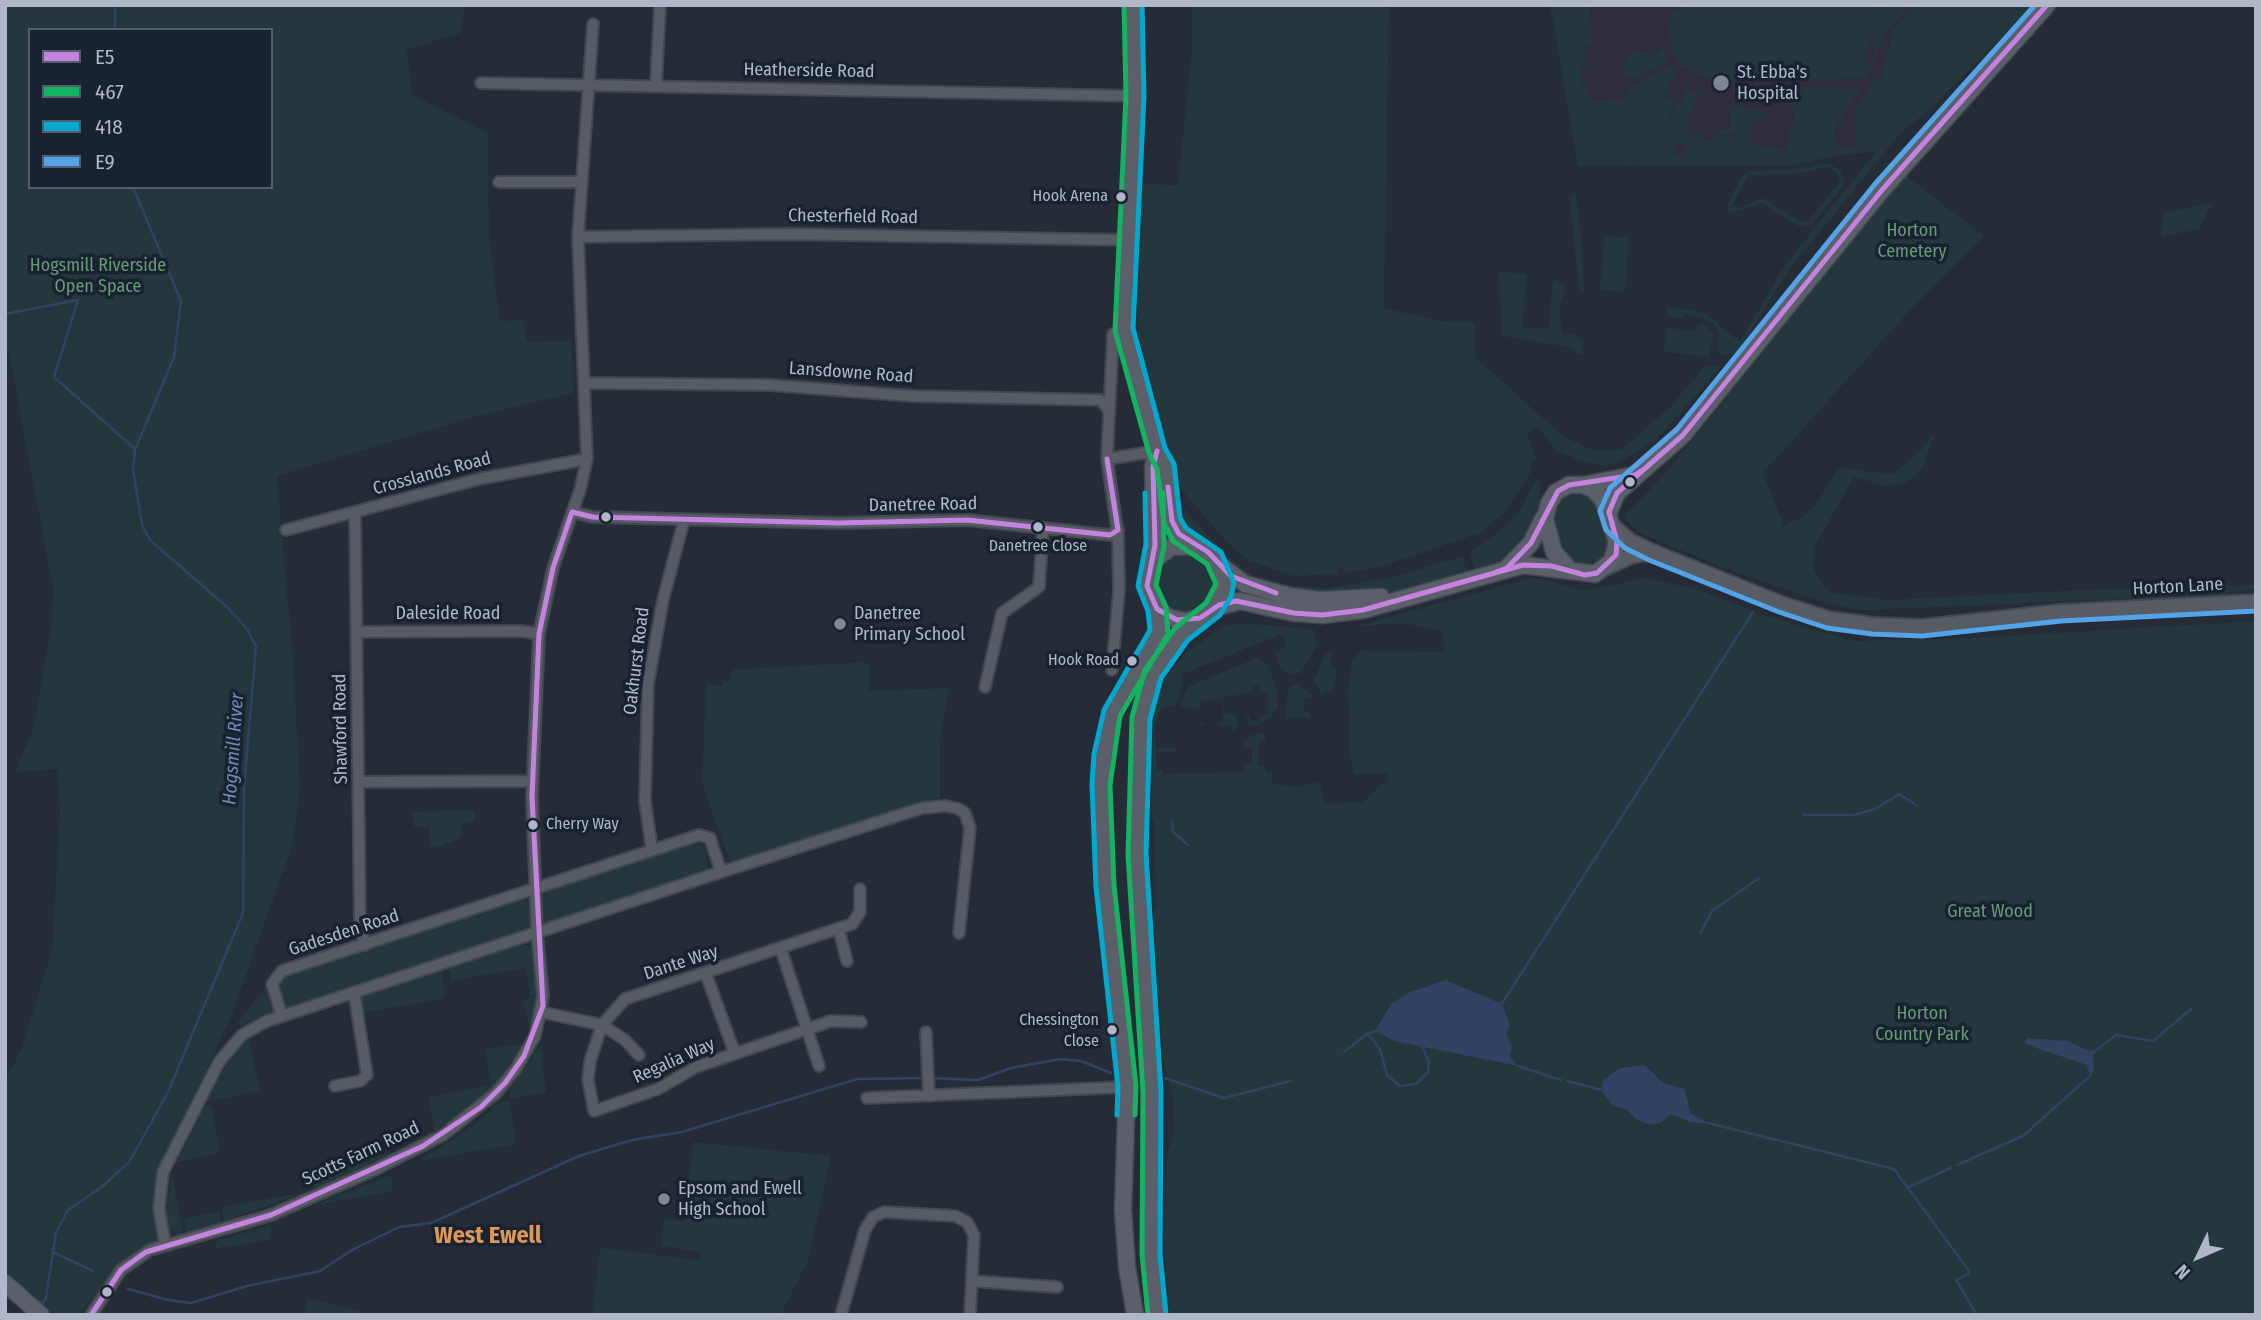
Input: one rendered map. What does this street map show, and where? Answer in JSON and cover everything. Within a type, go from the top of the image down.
[{"type":"main road","points":[[1133,5],[1135,96],[1124,329],[1157,451],[1165,466],[1172,521],[1179,534],[1214,558],[1228,574],[1245,583],[1298,598],[1328,600],[1411,595]]},
{"type":"main road","points":[[1157,609],[1177,620],[1206,613],[1227,602],[1240,601],[1294,613],[1322,615],[1363,610],[1507,568],[1538,565],[1570,569],[1589,575],[1604,569],[1616,555],[1612,520],[1616,494],[1683,435],[1740,369],[1882,190],[2047,5]]},
{"type":"main road","points":[[1135,1315],[1127,1267],[1123,1210],[1126,1087],[1105,886],[1103,756],[1112,713],[1159,632],[1157,609],[1147,586],[1152,562],[1153,467],[1157,451]]},
{"type":"main road","points":[[1507,568],[1531,543],[1558,491],[1569,485],[1636,475]]},
{"type":"main road","points":[[1583,485],[1599,494],[1612,520]]},
{"type":"main road","points":[[1547,512],[1545,523],[1549,540],[1559,559],[1570,569]]},
{"type":"main road","points":[[1152,562],[1171,547],[1195,546]]},
{"type":"main road","points":[[1157,1315],[1151,1222],[1152,1092],[1138,866],[1139,741],[1145,696],[1153,674],[1168,650],[1206,613],[1225,587],[1223,572],[1214,558]]},
{"type":"main road","points":[[5,1283],[41,1315]]},
{"type":"street","points":[[656,86],[660,5]]},
{"type":"street","name":"Scotts Farm Road","points":[[91,1315],[129,1263],[165,1244],[271,1215],[374,1170],[443,1135],[473,1114],[505,1083],[529,1048],[541,1012],[543,988],[537,933],[532,782],[539,634],[553,568],[587,458],[578,237],[593,24]]},
{"type":"street","name":"Heatherside Road","points":[[481,83],[1135,96]]},
{"type":"street","points":[[499,182],[582,182]]},
{"type":"street","name":"Chesterfield Road","points":[[578,237],[787,234],[1128,240]]},
{"type":"street","points":[[1112,670],[1119,592],[1118,530],[1107,459],[1113,334]]},
{"type":"street","name":"Lansdowne Road","points":[[586,383],[770,385],[912,396],[1100,400],[1108,409]]},
{"type":"street","points":[[1107,459],[1157,451]]},
{"type":"street","name":"Crosslands Road","points":[[286,530],[479,479],[587,458]]},
{"type":"street","name":"Shawford Road","points":[[355,512],[360,925],[365,945]]},
{"type":"street","name":"Danetree Road","points":[[572,512],[593,517],[684,520],[839,523],[967,520],[1110,535],[1118,530]]},
{"type":"street","name":"Oakhurst Road","points":[[652,850],[645,801],[648,684],[663,600],[684,520]]},
{"type":"street","name":"Horton Lane","points":[[1612,520],[1630,541],[1782,604],[1829,619],[1873,625],[1922,627],[2060,612],[2256,602]]},
{"type":"street","points":[[985,687],[1002,613],[1039,587],[1043,528]]},
{"type":"street","points":[[1604,569],[1631,556],[1653,552]]},
{"type":"street","name":"Daleside Road","points":[[357,632],[521,631],[539,634]]},
{"type":"street","points":[[359,782],[532,782]]},
{"type":"street","points":[[165,1244],[159,1195],[167,1162],[228,1048],[248,1031],[282,1016],[922,808],[946,806],[959,809],[965,813],[970,828],[959,933]]},
{"type":"street","name":"Gadesden Road","points":[[282,1016],[272,984],[279,974],[536,888],[706,835],[721,872]]},
{"type":"street","points":[[847,961],[839,930],[858,919],[860,889]]},
{"type":"street","name":"Dante Way","points":[[602,1025],[625,999],[839,930]]},
{"type":"street","points":[[781,949],[819,1066]]},
{"type":"street","points":[[706,974],[735,1054]]},
{"type":"street","points":[[335,1086],[360,1081],[367,1075],[354,992]]},
{"type":"street","points":[[541,1012],[602,1025],[625,1040],[639,1055]]},
{"type":"street","name":"Regalia Way","points":[[602,1025],[590,1061],[588,1080],[594,1111],[658,1089],[696,1067],[831,1021],[861,1022]]},
{"type":"street","points":[[926,1032],[929,1096]]},
{"type":"street","points":[[867,1098],[1126,1087]]},
{"type":"street","points":[[841,1315],[864,1230],[873,1217],[884,1212],[962,1217],[974,1235],[970,1315]]},
{"type":"street","points":[[972,1281],[1057,1287]]},
{"type":"shaded area","name":"St. Ebba's Hospital","points":[[1556,5],[1919,5],[1897,25],[1889,37],[1890,49],[1868,115],[1858,110],[1856,152],[1796,165],[1578,166]]},
{"type":"green space","name":"Hogsmill Riverside Open Space","points":[[5,5],[465,5],[460,33],[407,50],[412,95],[488,133],[489,237],[500,321],[524,320],[526,342],[571,341],[573,393],[466,419],[277,476],[293,659],[300,785],[293,843],[232,1014],[159,1173],[154,1202],[159,1237],[116,1271],[79,1315],[55,1315],[5,1271],[5,1082],[23,1045],[52,949],[60,810],[57,769],[15,772],[33,729],[51,629],[53,589],[9,353],[5,352]]},
{"type":"green space","points":[[1192,5],[1389,5],[1384,308],[1441,321],[1475,322],[1475,357],[1564,437],[1596,451],[1621,450],[1669,408],[1706,365],[1722,367],[1654,442],[1617,463],[1603,466],[1580,461],[1556,450],[1537,426],[1527,433],[1536,459],[1532,461],[1531,472],[1504,513],[1480,533],[1379,567],[1344,573],[1343,568],[1338,568],[1339,574],[1294,576],[1248,560],[1226,541],[1181,489],[1150,393],[1138,328],[1135,247],[1138,184],[1178,185],[1192,47]]},
{"type":"green space","points":[[1550,5],[1586,5],[1590,9],[1593,45],[1585,46],[1586,63],[1594,65],[1582,66],[1580,73],[1581,82],[1595,101],[1623,99],[1636,84],[1670,67],[1676,68],[1673,81],[1664,96],[1673,101],[1669,120],[1691,129],[1685,144],[1678,142],[1674,153],[1682,156],[1693,131],[1703,135],[1702,140],[1710,142],[1711,136],[1739,137],[1739,133],[1715,134],[1716,126],[1718,129],[1730,129],[1730,101],[1733,107],[1742,107],[1743,110],[1762,110],[1764,115],[1753,121],[1751,140],[1755,145],[1788,151],[1790,129],[1794,122],[1794,111],[1789,103],[1807,86],[1859,88],[1858,94],[1834,129],[1836,147],[1856,146],[1856,109],[1875,79],[1881,77],[1893,30],[1914,8],[1919,5],[2029,5],[2022,17],[1927,112],[1903,130],[1791,267],[1741,347],[1735,353],[1726,355],[1718,354],[1719,332],[1712,322],[1684,313],[1683,318],[1667,316],[1667,307],[1704,312],[1740,342],[1785,265],[1876,152],[1837,155],[1792,165],[1578,166]]},
{"type":"green space","points":[[1685,5],[1877,5],[1877,10],[1881,12],[1883,7],[1879,5],[1909,5],[1885,32],[1880,45],[1859,35],[1869,42],[1863,61],[1871,63],[1876,49],[1870,47],[1871,43],[1879,47],[1872,70],[1865,78],[1712,81],[1684,67],[1673,55],[1669,29],[1672,10],[1684,10]]},
{"type":"green space","points":[[1665,47],[1667,63],[1636,78],[1625,77],[1622,69],[1627,55],[1637,51],[1656,55]]},
{"type":"green space","points":[[1687,88],[1710,99],[1698,95],[1687,121],[1693,124],[1691,128],[1670,119],[1675,102],[1680,104]]},
{"type":"green space","points":[[1828,163],[1840,170],[1845,184],[1812,225],[1798,226],[1762,203],[1733,213],[1728,211],[1728,204],[1740,178],[1748,171],[1799,169]],"holes":[[[1827,167],[1836,172],[1840,182],[1807,222],[1800,221],[1763,198],[1738,208],[1732,206],[1748,175],[1797,174]]]},
{"type":"green space","name":"Horton Cemetery","points":[[1905,175],[1984,236],[1910,310],[1763,473],[1784,525],[1799,519],[1814,507],[1839,468],[1893,474],[1913,458],[1935,433],[1922,469],[1907,482],[1886,486],[1854,477],[1816,544],[1813,567],[1822,584],[1832,593],[1890,600],[2083,590],[2256,585],[2256,588],[2219,595],[1866,610],[1830,604],[1722,567],[1637,532],[1623,517],[1665,474]]},
{"type":"green space","points":[[1576,193],[1584,291],[1579,291],[1570,200],[1571,195]]},
{"type":"green space","points":[[2212,203],[2199,229],[2161,237],[2163,213]]},
{"type":"green space","points":[[1604,236],[1629,238],[1625,292],[1600,290]]},
{"type":"green space","points":[[1499,271],[1527,275],[1522,327],[1549,329],[1553,277],[1566,288],[1560,304],[1561,328],[1563,335],[1574,334],[1583,340],[1582,355],[1575,354],[1575,348],[1502,336]]},
{"type":"green space","points":[[1702,322],[1713,334],[1710,357],[1664,352],[1666,327],[1692,331]]},
{"type":"green space","points":[[1540,479],[1539,503],[1525,541],[1501,564],[1475,573],[1470,551],[1500,531],[1519,512],[1535,481]]},
{"type":"green space","points":[[1569,491],[1586,493],[1598,503],[1611,539],[1609,554],[1594,567],[1573,565],[1567,561],[1552,529],[1552,505]]},
{"type":"green space","points":[[1175,501],[1179,501],[1192,519],[1228,556],[1253,575],[1251,579],[1211,545],[1196,539],[1179,525]]},
{"type":"green space","points":[[1185,552],[1207,561],[1216,583],[1207,605],[1185,614],[1163,605],[1154,583],[1163,561]]},
{"type":"green space","points":[[1463,556],[1467,575],[1398,591],[1317,597],[1257,582],[1260,577],[1292,586],[1329,588],[1393,577]]},
{"type":"green space","points":[[1645,578],[1696,589],[1763,615],[1853,641],[1974,638],[2256,621],[2256,1315],[1169,1315],[1164,1236],[1167,1153],[1175,1130],[1172,1093],[1163,1059],[1152,919],[1156,906],[1154,823],[1151,816],[1153,724],[1156,700],[1165,679],[1187,652],[1224,626],[1245,623],[1313,630],[1317,645],[1301,673],[1288,675],[1279,667],[1275,653],[1286,645],[1282,634],[1180,675],[1183,681],[1175,706],[1162,707],[1155,725],[1156,748],[1175,748],[1176,752],[1156,753],[1157,770],[1162,770],[1162,774],[1245,772],[1245,764],[1252,763],[1252,749],[1242,745],[1248,736],[1263,732],[1266,741],[1259,742],[1258,765],[1265,766],[1266,772],[1272,772],[1273,784],[1294,787],[1320,782],[1325,804],[1363,802],[1381,784],[1389,782],[1387,773],[1354,774],[1350,754],[1348,688],[1352,662],[1360,651],[1444,652],[1443,631],[1402,623],[1353,627],[1528,579],[1543,579],[1583,591]]},
{"type":"green space","points":[[1332,652],[1331,668],[1337,669],[1334,691],[1322,692],[1322,698],[1314,679],[1326,653]]},
{"type":"green space","points":[[1256,658],[1267,663],[1278,692],[1278,707],[1270,719],[1251,727],[1248,724],[1246,716],[1250,716],[1250,721],[1260,721],[1261,715],[1268,714],[1267,693],[1260,693],[1260,686],[1253,686],[1253,693],[1223,697],[1224,713],[1235,714],[1237,717],[1237,727],[1232,732],[1230,725],[1216,725],[1223,722],[1222,699],[1200,700],[1201,723],[1207,725],[1200,725],[1199,709],[1180,706],[1188,687]]},
{"type":"green space","points":[[864,662],[869,666],[869,691],[949,688],[940,742],[940,803],[731,865],[702,784],[706,683],[721,686],[723,681],[729,683],[732,670]]},
{"type":"green space","points":[[1296,684],[1311,693],[1312,698],[1303,699],[1304,712],[1309,712],[1309,718],[1285,718],[1288,688]]},
{"type":"green space","points":[[475,810],[475,822],[461,823],[461,838],[437,847],[430,846],[429,827],[414,827],[413,812]]},
{"type":"green space","points":[[695,842],[704,846],[709,871],[548,926],[541,919],[541,897],[547,890]]},
{"type":"green space","points":[[522,898],[528,899],[531,904],[529,930],[289,1008],[280,1002],[277,990],[279,978],[284,975]]},
{"type":"green space","points":[[520,943],[531,947],[535,952],[539,1003],[531,1031],[523,1000],[531,998],[525,968],[451,981],[449,966]]},
{"type":"green space","points":[[442,968],[445,998],[362,1013],[360,1000],[364,994]]},
{"type":"green space","points":[[278,969],[269,980],[275,1007],[272,1014],[247,1029],[237,1023],[266,987],[271,973]]},
{"type":"green space","points":[[249,1039],[260,1091],[205,1102],[230,1058]]},
{"type":"green space","points":[[522,1044],[502,1077],[488,1091],[434,1132],[429,1097],[491,1085],[485,1049]]},
{"type":"green space","points":[[541,1044],[546,1092],[511,1099],[509,1091]]},
{"type":"green space","points":[[509,1101],[516,1142],[513,1145],[418,1161],[477,1124],[496,1104]]},
{"type":"green space","points":[[211,1105],[220,1153],[173,1163],[203,1106]]},
{"type":"green space","points":[[693,1142],[831,1156],[808,1260],[781,1315],[592,1315],[600,1248],[700,1260],[700,1252],[661,1246],[664,1219],[684,1222]]},
{"type":"green space","points":[[393,1153],[351,1172],[313,1189],[309,1167]]},
{"type":"green space","points":[[172,1172],[183,1233],[177,1235],[169,1229],[166,1213]]},
{"type":"green space","points":[[392,1175],[393,1191],[316,1205],[336,1196]]},
{"type":"green space","points":[[301,1193],[279,1202],[224,1221],[222,1207]]},
{"type":"green space","points":[[220,1211],[221,1224],[186,1232],[184,1219]]},
{"type":"green space","points":[[271,1224],[271,1239],[216,1249],[215,1242]]},
{"type":"green space","points":[[307,1298],[361,1311],[360,1315],[304,1315]]},
{"type":"water","points":[[1446,980],[1502,1004],[1510,1025],[1506,1034],[1512,1047],[1510,1057],[1518,1066],[1394,1041],[1375,1031],[1391,1004],[1410,992]]},
{"type":"water","points":[[2027,1038],[2067,1041],[2089,1051],[2097,1050],[2093,1056],[2094,1071],[2090,1077],[2087,1065],[2036,1048],[2025,1043]]},
{"type":"water","points":[[1645,1065],[1663,1083],[1685,1089],[1690,1113],[1710,1124],[1690,1122],[1671,1114],[1660,1123],[1651,1125],[1636,1119],[1626,1109],[1613,1106],[1601,1090],[1603,1080],[1620,1068]]},
{"type":"waterway","name":"Hogsmill River","points":[[115,5],[115,28]]},
{"type":"waterway","name":"Hogsmill River","points":[[41,1306],[46,1298],[56,1232],[68,1210],[102,1187],[130,1161],[168,1092],[243,913],[244,787],[256,647],[247,629],[227,607],[150,540],[142,525],[133,469],[135,450],[174,357],[181,301],[134,189]]},
{"type":"waterway","points":[[5,314],[78,300],[54,377],[135,449]]},
{"type":"waterway","points":[[1501,1005],[1753,612]]},
{"type":"waterway","points":[[1803,815],[1854,815],[1875,809],[1899,794],[1916,805]]},
{"type":"waterway","points":[[1172,821],[1173,832],[1188,845]]},
{"type":"waterway","points":[[1700,934],[1712,911],[1759,878]]},
{"type":"waterway","points":[[2094,1052],[2116,1035],[2153,1041],[2191,1009]]},
{"type":"waterway","points":[[1344,1052],[1367,1034],[1378,1030]]},
{"type":"waterway","points":[[1369,1035],[1380,1049],[1387,1075],[1400,1086],[1416,1084],[1428,1072],[1429,1062],[1421,1044]]},
{"type":"waterway","points":[[930,1078],[978,1080],[1011,1068],[1060,1059],[1081,1061],[1111,1073]]},
{"type":"waterway","points":[[1518,1066],[1561,1080]]},
{"type":"waterway","points":[[1957,1165],[2023,1136],[2091,1075]]},
{"type":"waterway","points":[[128,1289],[191,1303],[247,1286],[320,1271],[352,1250],[399,1227],[431,1223],[579,1156],[632,1140],[682,1132],[857,1079],[924,1078]]},
{"type":"waterway","points":[[1165,1078],[1224,1098],[1291,1081]]},
{"type":"waterway","points":[[1567,1081],[1602,1090]]},
{"type":"waterway","points":[[1708,1123],[1894,1169],[1969,1271],[1956,1280],[1977,1315]]},
{"type":"waterway","points":[[1909,1187],[1951,1168]]},
{"type":"waterway","points":[[55,1253],[93,1271]]},
{"type":"transit line","name":"467","points":[[1124,5],[1126,96],[1115,331],[1149,453],[1157,469],[1164,524],[1173,541],[1207,564],[1216,584],[1206,603],[1175,628],[1145,670],[1132,717],[1128,855],[1143,1092],[1142,1254],[1148,1315]]},
{"type":"transit line","name":"418","points":[[1142,5],[1144,96],[1133,328],[1165,448],[1174,464],[1180,518],[1186,528],[1221,552],[1234,583],[1231,597],[1220,615],[1188,640],[1161,678],[1150,719],[1146,854],[1161,1091],[1160,1254],[1166,1314]]},
{"type":"transit line","name":"E9","points":[[2035,5],[1875,184],[1677,429],[1610,488],[1600,511],[1606,530],[1625,548],[1649,560],[1779,612],[1827,628],[1872,634],[1922,636],[2061,621],[2256,611]]},
{"type":"transit line","name":"E5","points":[[1157,451],[1153,467],[1155,545],[1147,586],[1157,609],[1177,620],[1200,618],[1219,605],[1236,601],[1294,613],[1322,615],[1363,610],[1523,565],[1551,566],[1585,575],[1597,573],[1616,555],[1617,542],[1609,512],[1617,493],[1683,435],[1882,190],[2047,5]]},
{"type":"transit line","name":"E5","points":[[1107,459],[1118,530]]},
{"type":"transit line","name":"E5","points":[[1496,572],[1507,568],[1531,543],[1558,491],[1569,485],[1635,475],[1641,471]]},
{"type":"transit line","name":"E5","points":[[1168,487],[1172,521],[1179,534],[1208,552],[1231,576],[1276,593]]},
{"type":"transit line","name":"418","points":[[1117,1115],[1118,1087],[1096,887],[1092,784],[1094,754],[1104,710],[1150,630],[1148,611],[1138,586],[1146,544],[1145,493]]},
{"type":"transit line","name":"467","points":[[1135,1115],[1136,1086],[1114,885],[1110,785],[1120,716],[1168,634],[1166,607],[1156,585],[1164,546],[1163,493]]},
{"type":"transit line","name":"E5","points":[[572,512],[593,517],[839,523],[967,520],[1110,535],[1118,530]]},
{"type":"transit line","name":"E5","points":[[91,1315],[121,1270],[146,1252],[271,1215],[423,1146],[481,1107],[505,1083],[524,1056],[543,1006],[532,797],[539,634],[553,568],[572,512]]},
{"type":"place","name":"St. Ebba's Hospital","points":[[1721,83]]},
{"type":"place","name":"Hook Arena","points":[[1121,197]]},
{"type":"place","name":"Danetree Close","points":[[1038,527]]},
{"type":"place","name":"Danetree Primary School","points":[[840,624]]},
{"type":"place","name":"Hook Road","points":[[1132,661]]},
{"type":"place","name":"Cherry Way","points":[[533,825]]},
{"type":"place","name":"Chessington Close","points":[[1112,1030]]},
{"type":"place","name":"Epsom and Ewell High School","points":[[664,1199]]},
{"type":"district","name":"West Ewell","points":[[488,1236]]},
{"type":"park label","name":"Great Wood","points":[[1990,912]]},
{"type":"park label","name":"Horton Country Park","points":[[1922,1024]]}]
